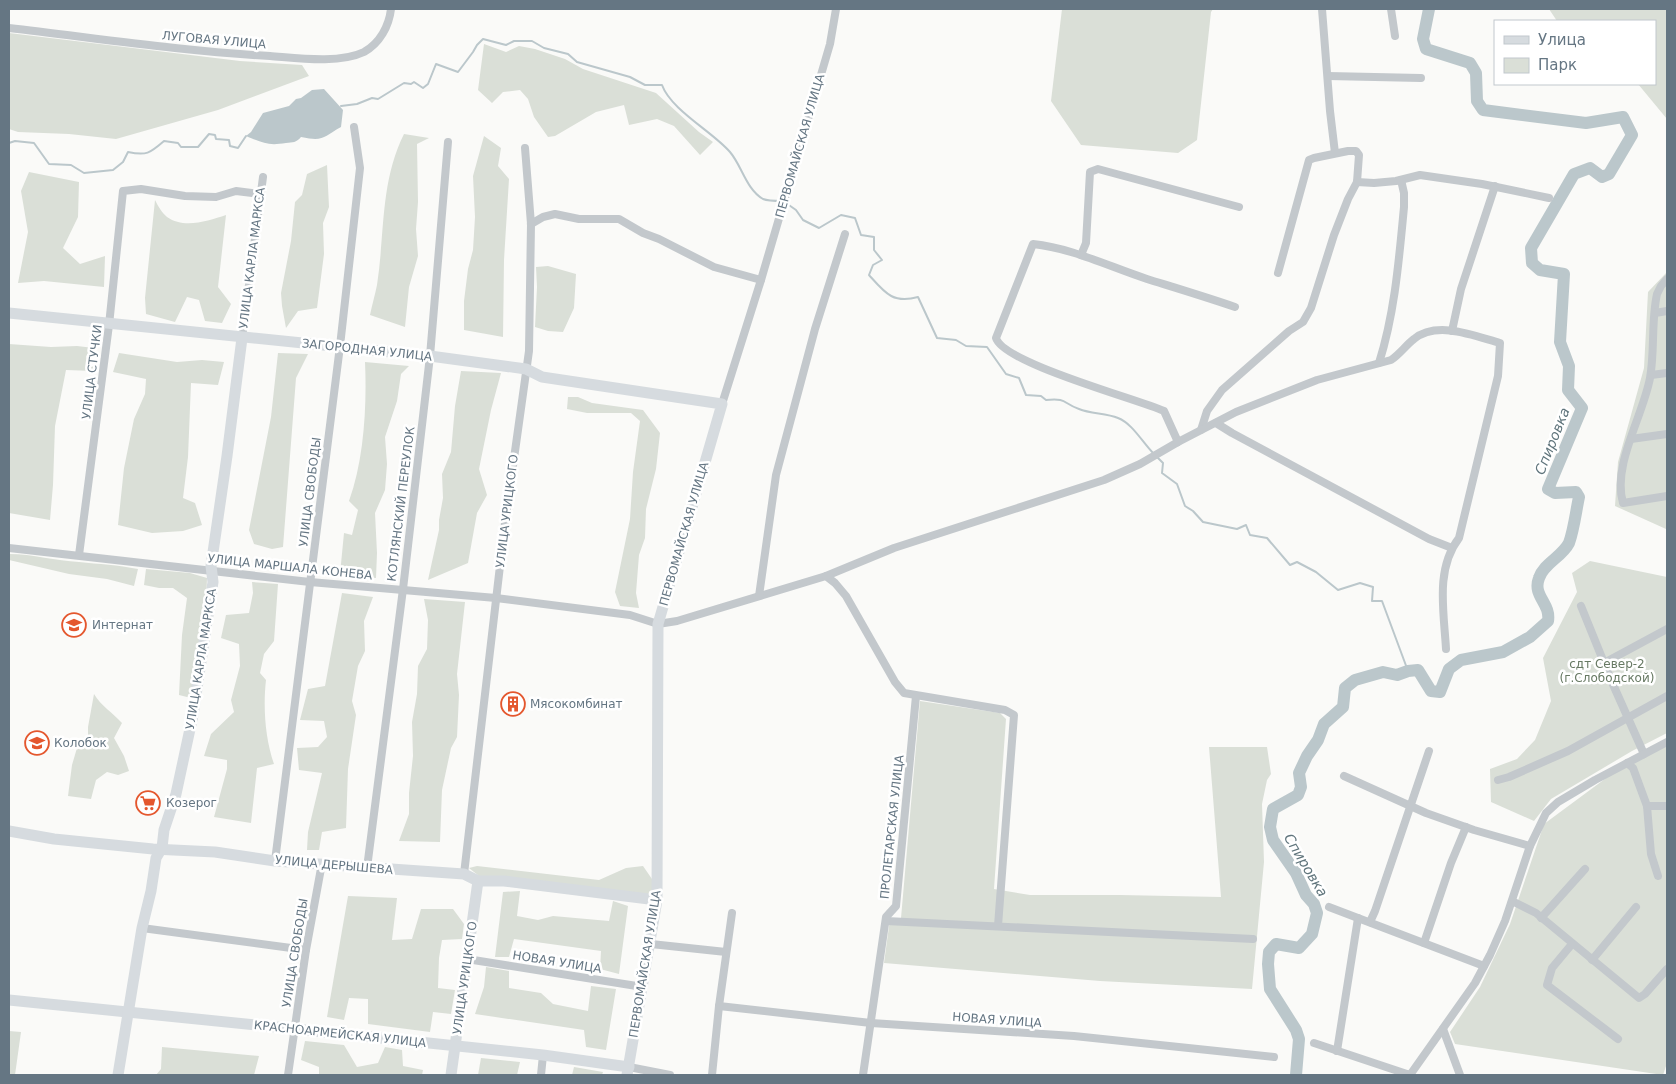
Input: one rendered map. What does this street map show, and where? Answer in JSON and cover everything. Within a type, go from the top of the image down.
[{"type":"street","name":"ЛУГОВАЯ УЛИЦА","points":[[9,28],[229,54],[345,58],[364,52],[379,40],[390,20],[391,9]]},
{"type":"street","name":"ПЕРВОМАЙСКАЯ УЛИЦА","points":[[628,1071],[657,900],[658,624],[830,44],[836,9]]},
{"type":"street","points":[[1322,9],[1335,153]]},
{"type":"street","points":[[1390,9],[1395,36]]},
{"type":"street","points":[[1328,76],[1421,78]]},
{"type":"street","name":"УЛИЦА СВОБОДЫ","points":[[275,860],[340,346],[360,168],[354,127]]},
{"type":"street","name":"КОТЛЯНСКИЙ ПЕРЕУЛОК","points":[[367,868],[403,590],[430,356],[448,142]]},
{"type":"street","name":"УЛИЦА УРИЦКОГО","points":[[464,874],[496,598],[529,351],[531,224],[525,148]]},
{"type":"street","points":[[1201,430],[1207,411],[1222,390],[1303,322],[1311,308],[1334,235],[1357,182],[1360,155],[1356,152],[1335,153],[1309,160],[1278,273]]},
{"type":"street","points":[[1081,255],[1086,244],[1090,172],[1098,169],[1239,207]]},
{"type":"street","points":[[1357,182],[1374,183],[1401,180],[1420,175],[1495,186],[1548,198]]},
{"type":"street","name":"УЛИЦА КАРЛА МАРКСА","points":[[118,1075],[142,928],[151,891],[156,858],[162,848],[164,830],[176,794],[193,715],[213,582],[211,566],[263,178]]},
{"type":"street","points":[[1380,363],[1394,301],[1404,207],[1404,193],[1401,180]]},
{"type":"street","points":[[1452,331],[1461,289],[1495,186]]},
{"type":"street","name":"УЛИЦА СТУЧКИ","points":[[79,555],[109,325],[122,191],[140,190],[185,196],[216,197],[236,191],[260,194]]},
{"type":"street","points":[[531,224],[542,217],[555,214],[579,218],[619,219],[714,267],[761,280]]},
{"type":"street","points":[[759,596],[778,466],[815,329],[845,234]]},
{"type":"street","points":[[1178,442],[1164,411],[1028,362],[1005,349],[997,342],[996,338],[1033,244],[1081,255],[1147,279],[1235,307]]},
{"type":"street","points":[[1667,279],[1658,290],[1650,375],[1632,440],[1626,454],[1620,493],[1623,503],[1667,496]]},
{"type":"street","points":[[1655,312],[1667,310]]},
{"type":"street","name":"ЗАГОРОДНАЯ УЛИЦА","points":[[9,313],[109,325],[161,328],[242,338],[430,356],[526,369],[542,377],[722,404]]},
{"type":"street","points":[[658,624],[677,622],[826,576],[894,548],[1104,480],[1140,464],[1236,412],[1318,380],[1391,360],[1399,355],[1413,339],[1422,334],[1432,331],[1452,331],[1500,343],[1500,353],[1498,376],[1461,531],[1459,538],[1452,548],[1444,572],[1442,584],[1446,649]]},
{"type":"street","points":[[1650,375],[1667,373]]},
{"type":"street","points":[[1216,422],[1232,433],[1429,539],[1452,548]]},
{"type":"street","points":[[1632,440],[1667,434]]},
{"type":"street","name":"УЛИЦА МАРШАЛА КОНЕВА","points":[[9,548],[310,582],[496,598],[630,615],[658,624]]},
{"type":"street","points":[[826,576],[836,583],[846,596],[895,682],[904,693],[1005,710],[1014,715],[998,926]]},
{"type":"street","points":[[1581,606],[1644,754]]},
{"type":"street","points":[[1604,662],[1667,629]]},
{"type":"street","name":"ПРОЛЕТАРСКАЯ УЛИЦА","points":[[863,1075],[886,917],[896,906],[916,696]]},
{"type":"street","points":[[1498,780],[1509,778],[1568,751],[1667,696]]},
{"type":"street","points":[[1314,1043],[1410,1075],[1475,983],[1484,966],[1505,921],[1530,846],[1546,813],[1558,802],[1595,780],[1667,742]]},
{"type":"street","points":[[1370,922],[1430,751]]},
{"type":"street","points":[[1627,763],[1632,768],[1647,806],[1651,854],[1658,876]]},
{"type":"street","points":[[1344,776],[1411,806],[1466,827],[1530,846]]},
{"type":"street","points":[[1647,806],[1667,806]]},
{"type":"street","points":[[1424,943],[1451,863],[1466,827]]},
{"type":"street","name":"УЛИЦА ДЕРЫШЕВА","points":[[9,831],[54,839],[215,852],[275,860],[464,874],[478,881],[504,881],[657,900]]},
{"type":"street","name":"УЛИЦА СВОБОДЫ","points":[[288,1075],[306,950],[322,863]]},
{"type":"street","points":[[1541,918],[1585,869]]},
{"type":"street","name":"УЛИЦА УРИЦКОГО","points":[[451,1075],[478,881]]},
{"type":"street","points":[[1512,901],[1536,913],[1639,998],[1646,994],[1667,969]]},
{"type":"street","points":[[1329,907],[1484,966]]},
{"type":"street","points":[[1592,960],[1636,907]]},
{"type":"street","points":[[712,1075],[719,1006],[732,913]]},
{"type":"street","points":[[1337,1051],[1358,918]]},
{"type":"street","points":[[886,921],[1253,939]]},
{"type":"street","points":[[142,928],[306,950]]},
{"type":"street","points":[[651,944],[726,952]]},
{"type":"street","points":[[1572,944],[1552,968],[1546,985],[1618,1039]]},
{"type":"street","name":"НОВАЯ УЛИЦА","points":[[468,959],[643,987]]},
{"type":"street","name":"КРАСНОАРМЕЙСКАЯ УЛИЦА","points":[[9,1000],[295,1028],[544,1056],[628,1071],[670,1075]]},
{"type":"street","name":"НОВАЯ УЛИЦА","points":[[719,1006],[870,1023],[1074,1036],[1274,1057]]},
{"type":"street","points":[[1443,1029],[1460,1075]]},
{"type":"street","points":[[541,1075],[544,1056]]},
{"type":"green space","points":[[1062,9],[1213,9],[1211,12],[1197,140],[1178,153],[1081,145],[1051,101]]},
{"type":"green space","points":[[1549,9],[1667,9],[1667,119],[1639,85],[1656,85],[1656,20],[1556,20]]},
{"type":"green space","points":[[9,33],[240,61],[302,65],[309,76],[218,110],[116,139],[69,134],[18,132],[9,129]]},
{"type":"green space","points":[[484,44],[506,52],[519,46],[535,49],[565,59],[583,69],[656,93],[699,132],[713,142],[700,155],[674,126],[657,119],[629,125],[624,105],[596,112],[555,136],[548,137],[534,117],[528,99],[520,90],[503,92],[492,103],[478,90]]},
{"type":"green space","points":[[404,134],[429,138],[417,144],[418,202],[416,229],[418,256],[409,287],[405,327],[370,315],[377,285],[387,189],[396,152]]},
{"type":"green space","points":[[484,136],[501,148],[498,166],[509,179],[504,260],[503,337],[464,330],[464,301],[468,269],[473,250],[475,217],[473,176]]},
{"type":"green space","points":[[327,165],[329,207],[323,223],[324,254],[317,308],[298,311],[286,328],[281,293],[291,241],[295,202],[302,195],[307,174]]},
{"type":"green space","points":[[29,172],[79,182],[78,217],[63,248],[80,264],[105,256],[104,287],[44,281],[18,283],[28,232],[21,191]]},
{"type":"green space","points":[[155,200],[167,217],[181,223],[196,223],[226,215],[218,287],[231,304],[222,323],[205,321],[199,300],[187,297],[175,322],[146,314],[145,298]]},
{"type":"green space","points":[[548,266],[576,274],[574,308],[563,332],[548,331],[535,327],[536,267]]},
{"type":"green space","points":[[1667,272],[1666,529],[1615,506],[1618,462],[1644,368],[1648,292]]},
{"type":"green space","points":[[9,344],[94,348],[93,371],[66,370],[55,426],[50,520],[9,513]]},
{"type":"green space","points":[[119,353],[177,362],[202,360],[224,362],[218,385],[191,383],[188,457],[183,498],[195,503],[202,525],[183,531],[152,533],[118,525],[124,468],[134,419],[145,394],[146,379],[113,372]]},
{"type":"green space","points":[[278,353],[308,354],[296,378],[283,547],[272,549],[254,544],[249,530],[271,417]]},
{"type":"green space","points":[[365,362],[409,366],[401,374],[397,401],[385,437],[387,464],[385,490],[375,513],[376,578],[340,574],[344,533],[352,535],[358,510],[349,501],[361,451],[365,397]]},
{"type":"green space","points":[[461,371],[501,373],[479,469],[487,495],[477,513],[468,563],[428,580],[439,530],[443,498],[442,474],[451,452],[455,406]]},
{"type":"green space","points":[[568,397],[578,397],[592,403],[643,410],[660,433],[656,469],[646,509],[645,538],[639,555],[636,593],[639,608],[620,606],[615,592],[630,519],[633,472],[640,421],[631,413],[587,413],[567,409]]},
{"type":"green space","points":[[9,554],[138,569],[134,586],[9,560]]},
{"type":"green space","name":"сдт Север-2 (г.Слободской)","points":[[1590,561],[1667,577],[1667,733],[1632,751],[1551,799],[1534,821],[1491,802],[1490,769],[1517,759],[1535,740],[1551,701],[1543,658],[1577,592],[1572,573]]},
{"type":"green space","points":[[146,569],[190,573],[207,578],[206,606],[191,698],[179,695],[182,635],[187,598],[173,588],[144,585]]},
{"type":"green space","points":[[252,582],[278,584],[274,641],[264,654],[260,673],[266,680],[266,722],[274,764],[257,768],[251,823],[214,817],[227,769],[227,760],[204,756],[211,734],[234,712],[231,700],[240,666],[239,644],[221,638],[226,615],[249,613],[253,593]]},
{"type":"green space","points":[[342,593],[373,597],[364,621],[365,651],[358,666],[352,701],[356,715],[348,769],[346,828],[322,832],[319,850],[307,850],[308,832],[322,773],[299,770],[297,748],[318,747],[327,737],[324,721],[300,720],[308,689],[325,686]]},
{"type":"green space","points":[[424,599],[465,602],[457,674],[459,695],[457,737],[451,748],[442,790],[440,842],[399,841],[409,814],[413,756],[412,722],[417,694],[418,666],[427,649],[428,620]]},
{"type":"green space","points":[[94,694],[122,723],[114,738],[124,756],[129,771],[118,775],[107,772],[96,780],[91,799],[68,796],[72,765],[77,748],[88,745],[88,727]]},
{"type":"green space","points":[[920,701],[1000,713],[1006,719],[994,889],[1030,895],[1221,897],[1209,747],[1267,747],[1271,774],[1267,780],[1262,804],[1264,862],[1252,989],[1100,981],[884,963],[890,919],[901,918]]},
{"type":"green space","points":[[1667,739],[1667,1063],[1663,1075],[1455,1044],[1450,1032],[1480,987],[1510,924],[1544,824],[1640,753]]},
{"type":"green space","points":[[477,866],[599,880],[626,868],[643,866],[652,879],[652,896],[479,876],[469,868]]},
{"type":"green space","points":[[520,891],[517,916],[538,920],[553,916],[609,921],[613,901],[628,906],[619,974],[600,969],[601,951],[514,939],[509,957],[495,957],[503,892]]},
{"type":"green space","points":[[348,896],[397,898],[392,940],[412,939],[421,909],[453,909],[464,924],[462,939],[442,940],[438,988],[455,990],[451,1014],[433,1012],[430,1032],[368,1024],[368,999],[349,998],[344,1020],[327,1017]]},
{"type":"green space","points":[[486,967],[509,971],[509,988],[541,993],[553,1004],[588,1011],[591,986],[616,989],[606,1050],[586,1047],[584,1030],[475,1014],[484,987]]},
{"type":"green space","points":[[9,1031],[21,1032],[15,1075],[9,1075]]},
{"type":"green space","points":[[305,1041],[344,1045],[357,1067],[378,1063],[385,1047],[402,1050],[403,1066],[423,1070],[422,1075],[319,1075],[319,1067],[301,1060]]},
{"type":"green space","points":[[162,1047],[259,1056],[254,1075],[156,1075],[161,1069]]},
{"type":"green space","points":[[481,1058],[520,1062],[517,1075],[478,1075]]},
{"type":"green space","points":[[574,1067],[603,1072],[602,1075],[572,1075]]},
{"type":"shaded area","points":[[324,89],[343,110],[341,127],[319,139],[301,137],[294,142],[275,144],[261,142],[246,136],[251,132],[263,113],[289,106],[296,99],[301,98],[312,90]]},
{"type":"waterway","name":"Спировка","points":[[1296,1075],[1299,1039],[1296,1030],[1270,989],[1269,952],[1276,944],[1299,948],[1312,934],[1317,913],[1314,904],[1306,895],[1296,873],[1273,840],[1270,827],[1273,809],[1298,795],[1301,787],[1299,773],[1307,756],[1318,740],[1324,724],[1343,707],[1345,688],[1355,680],[1383,672],[1397,675],[1418,670],[1431,691],[1440,692],[1449,669],[1461,660],[1503,652],[1530,637],[1548,621],[1547,609],[1538,590],[1539,578],[1545,568],[1569,543],[1579,497],[1576,492],[1555,493],[1548,489],[1582,408],[1568,390],[1569,366],[1560,342],[1564,274],[1540,270],[1532,263],[1531,248],[1574,174],[1590,168],[1602,177],[1609,174],[1632,135],[1623,117],[1586,123],[1483,110],[1477,101],[1476,73],[1470,63],[1426,49],[1423,39],[1429,9]]},
{"type":"waterway","points":[[341,106],[357,104],[372,98],[378,99],[404,83],[411,84],[414,82],[423,88],[428,84],[436,64],[458,72],[483,39],[506,45],[514,41],[532,41],[544,48],[568,54],[577,62],[630,77],[645,85],[662,85],[667,94],[683,112],[723,144],[730,152],[757,195],[765,200],[782,201]]},
{"type":"waterway","points":[[9,143],[15,141],[34,143],[49,164],[71,165],[84,173],[113,170],[123,162],[128,152],[140,154],[148,152],[164,141],[178,143],[181,147],[198,147],[209,134],[215,135],[216,139],[229,140],[230,146],[238,148],[246,136]]},
{"type":"waterway","points":[[786,203],[796,210],[803,220],[819,228],[841,215],[855,218],[861,235],[874,237],[874,250],[882,260],[873,265],[869,275],[885,292],[896,298],[909,299],[918,297],[937,338],[956,340],[966,346],[987,347],[1006,374],[1019,378],[1026,395],[1041,396],[1046,400],[1062,400],[1084,411],[1118,418],[1128,424],[1154,454]]},
{"type":"waterway","points":[[1157,457],[1163,463],[1162,473],[1177,484],[1185,506],[1193,511],[1203,522],[1237,529],[1246,525],[1250,535],[1267,538],[1290,565],[1297,562],[1316,572],[1338,590],[1360,583],[1373,587],[1372,601],[1382,601],[1408,671]]},
{"type":"place","name":"Интернат","points":[[74,625]]},
{"type":"place","name":"Мясокомбинат","points":[[513,704]]},
{"type":"place","name":"Колобок","points":[[37,743]]},
{"type":"place","name":"Козерог","points":[[148,803]]}]
